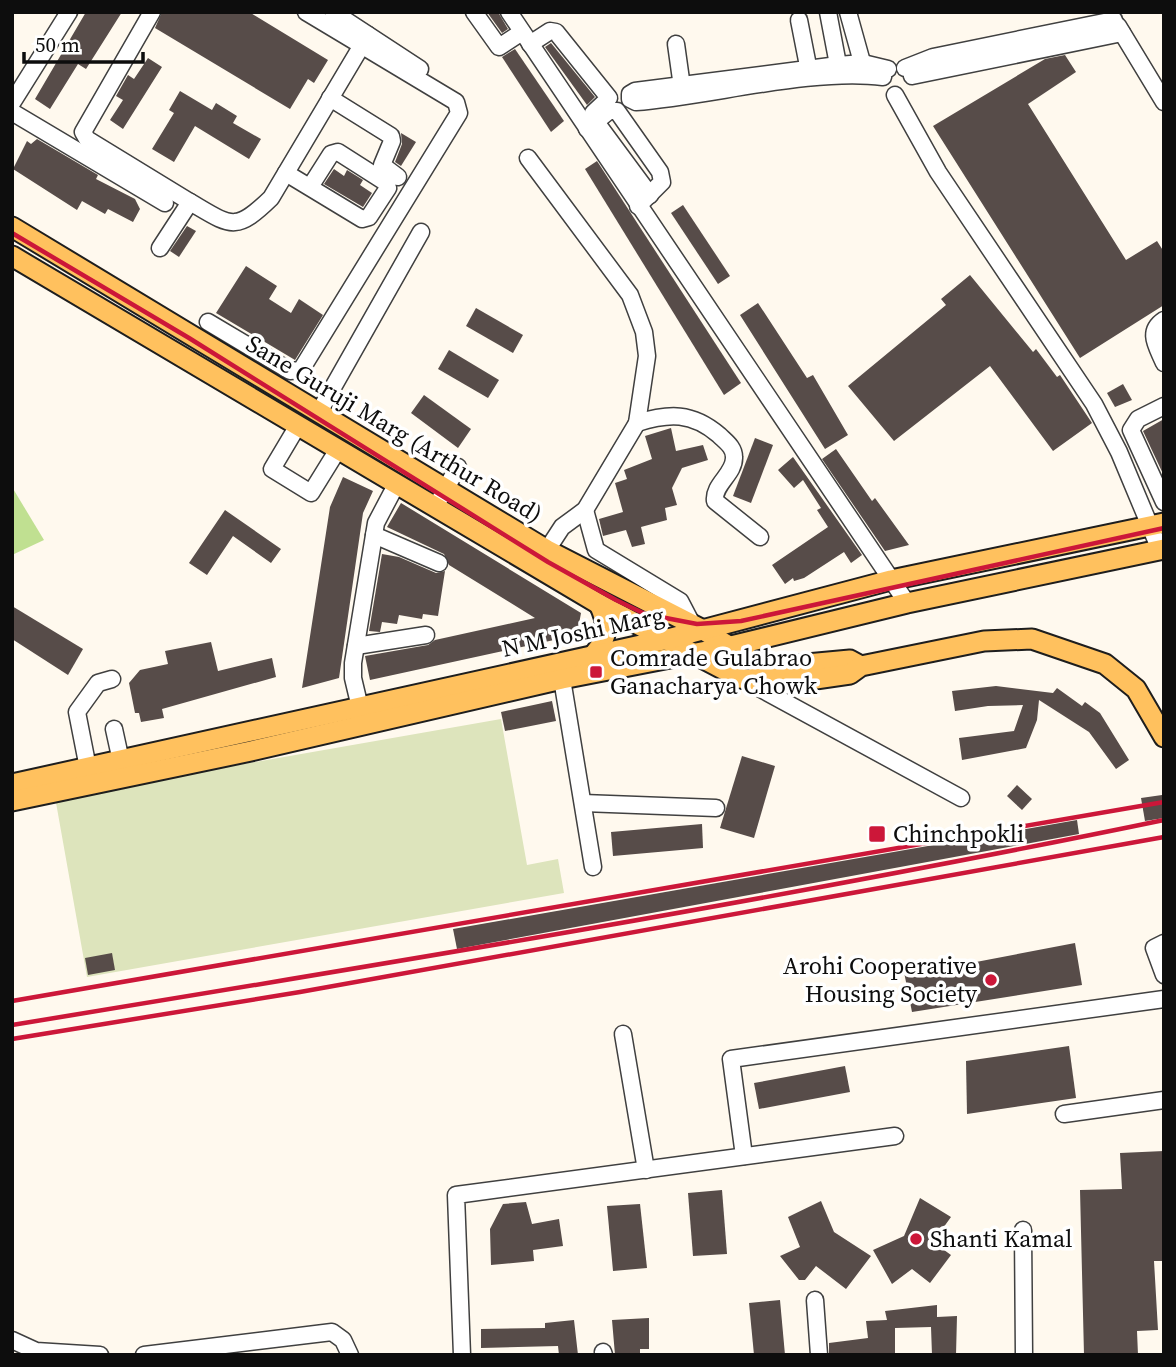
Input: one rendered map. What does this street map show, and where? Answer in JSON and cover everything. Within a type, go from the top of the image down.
[{"type":"main road","name":"Sane Guruji Marg (Arthur Road)","points":[[12,227],[547,550],[698,627],[755,662],[774,667],[808,664]]},
{"type":"main road","name":"Sane Guruji Marg (Arthur Road)","points":[[12,256],[337,452],[598,604],[740,678]]},
{"type":"main road","points":[[48,278],[61,256]]},
{"type":"main road","points":[[146,337],[158,315]]},
{"type":"main road","points":[[292,425],[301,401]]},
{"type":"main road","points":[[475,531],[485,513]]},
{"type":"main road","name":"N M Joshi Marg","points":[[362,716],[562,679],[597,663],[698,627],[891,580],[1157,524]]},
{"type":"main road","name":"N M Joshi Marg","points":[[14,793],[249,743],[597,663],[727,647],[907,603],[1162,550]]},
{"type":"main road","points":[[597,663],[606,634],[604,617],[598,604]]},
{"type":"main road","points":[[802,627],[796,632],[793,645],[801,661],[808,664],[850,660],[864,666]]},
{"type":"main road","points":[[740,678],[781,684],[850,674],[864,666],[984,641],[1031,639],[1105,664],[1136,689],[1164,737]]},
{"type":"main road","name":"N M Joshi Marg","points":[[14,793],[88,768],[249,743]]},
{"type":"street","points":[[12,103],[69,12]]},
{"type":"street","points":[[152,12],[84,127],[84,136],[220,220],[237,224],[249,219],[271,198],[365,40]]},
{"type":"street","points":[[306,12],[365,40],[454,91]]},
{"type":"street","points":[[208,322],[290,371],[301,370],[458,113],[456,102],[365,40],[333,12]]},
{"type":"street","points":[[474,12],[499,47],[555,31],[607,94],[606,103],[588,124]]},
{"type":"street","points":[[509,12],[644,200],[907,603]]},
{"type":"street","points":[[828,12],[839,71]]},
{"type":"street","points":[[848,12],[864,69]]},
{"type":"street","points":[[799,20],[810,74]]},
{"type":"street","points":[[679,44],[686,92],[839,71],[864,69],[897,73],[1115,22],[1164,102]]},
{"type":"street","points":[[895,95],[909,90],[897,73]]},
{"type":"street","points":[[897,73],[884,87],[895,95],[938,172],[1094,404],[1157,524],[1162,550]]},
{"type":"street","points":[[330,98],[391,136],[392,141],[382,165],[398,177]]},
{"type":"street","points":[[588,124],[611,110],[617,111],[663,176],[662,182],[644,200]]},
{"type":"street","points":[[12,112],[165,203]]},
{"type":"street","points":[[286,173],[362,219],[369,217],[388,188],[385,182],[334,152],[310,187]]},
{"type":"street","points":[[528,158],[630,295],[644,332],[647,356],[637,423],[585,510],[562,527],[547,550]]},
{"type":"street","points":[[160,248],[190,202]]},
{"type":"street","points":[[319,412],[421,232]]},
{"type":"street","points":[[1164,320],[1155,326],[1153,335],[1164,363]]},
{"type":"street","points":[[1164,406],[1138,419],[1131,430],[1164,502]]},
{"type":"street","points":[[637,423],[659,416],[678,415],[695,419],[732,447],[735,458],[715,493],[715,501],[760,537]]},
{"type":"street","points":[[292,425],[272,469],[312,493],[337,452]]},
{"type":"street","points":[[434,508],[458,467]]},
{"type":"street","points":[[362,716],[353,678],[356,646],[376,523],[396,485]]},
{"type":"street","points":[[585,510],[596,550],[680,601],[698,627]]},
{"type":"street","points":[[374,536],[439,563]]},
{"type":"street","points":[[356,646],[426,635]]},
{"type":"street","points":[[740,678],[961,798]]},
{"type":"street","points":[[88,768],[77,712],[93,688],[112,679]]},
{"type":"street","points":[[562,679],[593,867]]},
{"type":"street","points":[[114,729],[121,761]]},
{"type":"street","points":[[583,803],[716,808]]},
{"type":"street","points":[[1164,943],[1154,948],[1164,975]]},
{"type":"street","points":[[744,1156],[731,1059],[1164,999]]},
{"type":"street","points":[[622,1034],[646,1170]]},
{"type":"street","points":[[1064,1114],[1164,1100]]},
{"type":"street","points":[[462,1355],[456,1195],[895,1136]]},
{"type":"street","points":[[1023,1230],[1024,1355]]},
{"type":"street","points":[[815,1300],[820,1355]]},
{"type":"street","points":[[144,1355],[332,1332],[343,1340],[351,1355]]},
{"type":"street","points":[[12,1340],[36,1351],[100,1355]]},
{"type":"green space","points":[[12,487],[44,540],[12,555]]},
{"type":"green space","points":[[501,719],[527,865],[558,859],[564,893],[87,977],[55,797]]},
{"type":"building","points":[[86,12],[122,12],[86,69],[78,64],[50,109],[35,99]]},
{"type":"building","points":[[162,12],[249,12],[328,60],[314,83],[308,79],[290,109],[155,28]]},
{"type":"building","points":[[487,12],[498,12],[508,29],[502,33]]},
{"type":"building","points":[[551,43],[595,97],[587,105],[545,47]]},
{"type":"building","points":[[515,49],[564,121],[551,132],[502,57]]},
{"type":"building","points":[[1065,55],[1076,72],[1028,104],[1126,260],[1157,241],[1164,252],[1164,305],[1080,358],[933,126],[1045,59]]},
{"type":"building","points":[[148,58],[162,67],[123,129],[110,120],[123,100],[116,96],[128,75],[134,79]]},
{"type":"building","points":[[180,91],[212,110],[216,103],[237,116],[233,123],[261,139],[249,159],[195,126],[174,162],[152,149],[174,113],[169,110]]},
{"type":"building","points":[[401,133],[416,142],[401,166],[395,162],[402,144]]},
{"type":"building","points":[[37,139],[98,175],[96,179],[135,199],[140,209],[133,222],[108,209],[105,214],[82,201],[77,210],[13,169],[27,141],[31,144]]},
{"type":"building","points":[[597,161],[741,383],[724,395],[585,169]]},
{"type":"building","points":[[334,169],[344,176],[347,170],[363,180],[360,185],[372,193],[363,207],[324,184]]},
{"type":"building","points":[[683,205],[730,276],[718,284],[671,213]]},
{"type":"building","points":[[187,226],[196,231],[179,257],[170,251]]},
{"type":"building","points":[[246,266],[277,286],[269,299],[291,313],[299,299],[323,315],[295,360],[216,313]]},
{"type":"building","points":[[970,275],[1033,352],[1036,349],[1057,377],[1060,375],[1092,423],[1053,451],[990,366],[894,441],[848,386],[946,305],[941,299]]},
{"type":"building","points":[[758,303],[807,378],[813,375],[848,435],[825,449],[740,315]]},
{"type":"building","points":[[476,308],[523,335],[513,353],[466,326]]},
{"type":"building","points":[[449,350],[499,380],[488,398],[438,369]]},
{"type":"building","points":[[1123,384],[1132,400],[1115,407],[1107,393]]},
{"type":"building","points":[[424,395],[471,429],[458,448],[411,413]]},
{"type":"building","points":[[1164,419],[1164,476],[1143,431]]},
{"type":"building","points":[[671,428],[676,451],[703,445],[708,460],[682,468],[672,488],[677,505],[665,508],[667,520],[641,527],[645,544],[632,547],[626,530],[603,536],[599,519],[623,512],[615,483],[627,479],[624,470],[652,459],[645,436]]},
{"type":"building","points":[[755,438],[773,445],[751,503],[733,496]]},
{"type":"building","points":[[836,449],[872,501],[875,498],[909,545],[885,551],[822,459]]},
{"type":"building","points":[[793,457],[862,555],[851,563],[844,552],[804,578],[794,581],[793,578],[785,584],[772,565],[828,527],[817,510],[821,508],[803,480],[794,488],[778,470]]},
{"type":"building","points":[[343,477],[373,491],[363,513],[339,678],[302,688],[330,507]]},
{"type":"building","points":[[401,503],[581,613],[577,635],[370,680],[365,656],[428,645],[435,640],[535,618],[449,565],[444,554],[387,527]]},
{"type":"building","points":[[225,510],[281,549],[271,563],[233,536],[207,575],[189,563]]},
{"type":"building","points":[[382,554],[399,557],[436,573],[445,571],[438,616],[423,614],[422,619],[399,615],[397,624],[382,622],[380,632],[369,631]]},
{"type":"building","points":[[12,606],[83,649],[68,675],[12,639]]},
{"type":"building","points":[[211,642],[218,671],[272,658],[276,677],[162,709],[164,718],[141,722],[139,713],[135,713],[129,683],[140,670],[168,664],[165,651]]},
{"type":"building","points":[[996,686],[1053,693],[1057,688],[1082,706],[1085,702],[1100,713],[1129,760],[1116,769],[1089,732],[1039,700],[1037,720],[1026,748],[962,760],[959,738],[1014,731],[1023,705],[955,711],[952,691]]},
{"type":"building","points":[[552,701],[556,721],[505,731],[501,712]]},
{"type":"building","points":[[742,756],[775,766],[754,838],[720,828]]},
{"type":"building","points":[[1017,785],[1032,799],[1022,810],[1007,796]]},
{"type":"building","points":[[1162,795],[1164,818],[1145,821],[1141,798]]},
{"type":"building","points":[[1077,820],[1079,834],[457,949],[453,929]]},
{"type":"building","points":[[702,824],[703,848],[613,856],[611,832]]},
{"type":"building","points":[[1075,943],[1082,985],[912,1012],[904,972],[954,962],[955,966]]},
{"type":"building","points":[[112,953],[115,970],[88,975],[85,958]]},
{"type":"building","points":[[1069,1046],[1076,1098],[967,1114],[966,1061]]},
{"type":"building","points":[[845,1066],[850,1092],[759,1109],[754,1083]]},
{"type":"building","points":[[1164,1151],[1164,1261],[1154,1261],[1158,1330],[1137,1331],[1138,1355],[1084,1355],[1080,1190],[1122,1189],[1120,1153]]},
{"type":"building","points":[[722,1190],[727,1254],[693,1256],[688,1193]]},
{"type":"building","name":"Shanti Kamal","points":[[920,1198],[951,1217],[933,1242],[951,1255],[930,1283],[912,1269],[892,1284],[873,1250],[904,1236]]},
{"type":"building","points":[[821,1201],[834,1232],[871,1256],[846,1289],[816,1266],[805,1280],[799,1280],[780,1256],[800,1247],[788,1217]]},
{"type":"building","points":[[526,1202],[532,1224],[559,1219],[563,1246],[533,1250],[534,1261],[491,1265],[490,1229],[503,1204]]},
{"type":"building","points":[[640,1204],[647,1268],[613,1271],[607,1206]]},
{"type":"building","points":[[780,1300],[785,1355],[754,1355],[749,1303]]},
{"type":"building","points":[[937,1305],[937,1317],[957,1316],[956,1355],[932,1355],[931,1327],[895,1328],[895,1355],[829,1355],[829,1343],[868,1338],[866,1321],[887,1320],[885,1311]]},
{"type":"building","points":[[649,1318],[649,1349],[640,1349],[640,1355],[615,1355],[612,1320]]},
{"type":"building","points":[[574,1320],[578,1355],[559,1355],[558,1346],[481,1348],[481,1329],[545,1328],[545,1323]]},
{"type":"railway","points":[[12,233],[189,338],[548,562],[645,614],[697,624],[741,621],[1164,528]]},
{"type":"railway","points":[[12,1001],[1164,802]]},
{"type":"railway","points":[[12,1025],[733,903],[1164,820]]},
{"type":"railway","points":[[12,1039],[300,992],[1164,837]]},
{"type":"place","name":"Comrade Gulabrao Ganacharya Chowk","points":[[596,672]]},
{"type":"place","name":"Chinchpokli","points":[[877,834]]},
{"type":"place","name":"Arohi Cooperative Housing Society","points":[[991,980]]},
{"type":"place","name":"Shanti Kamal","points":[[916,1239]]}]
